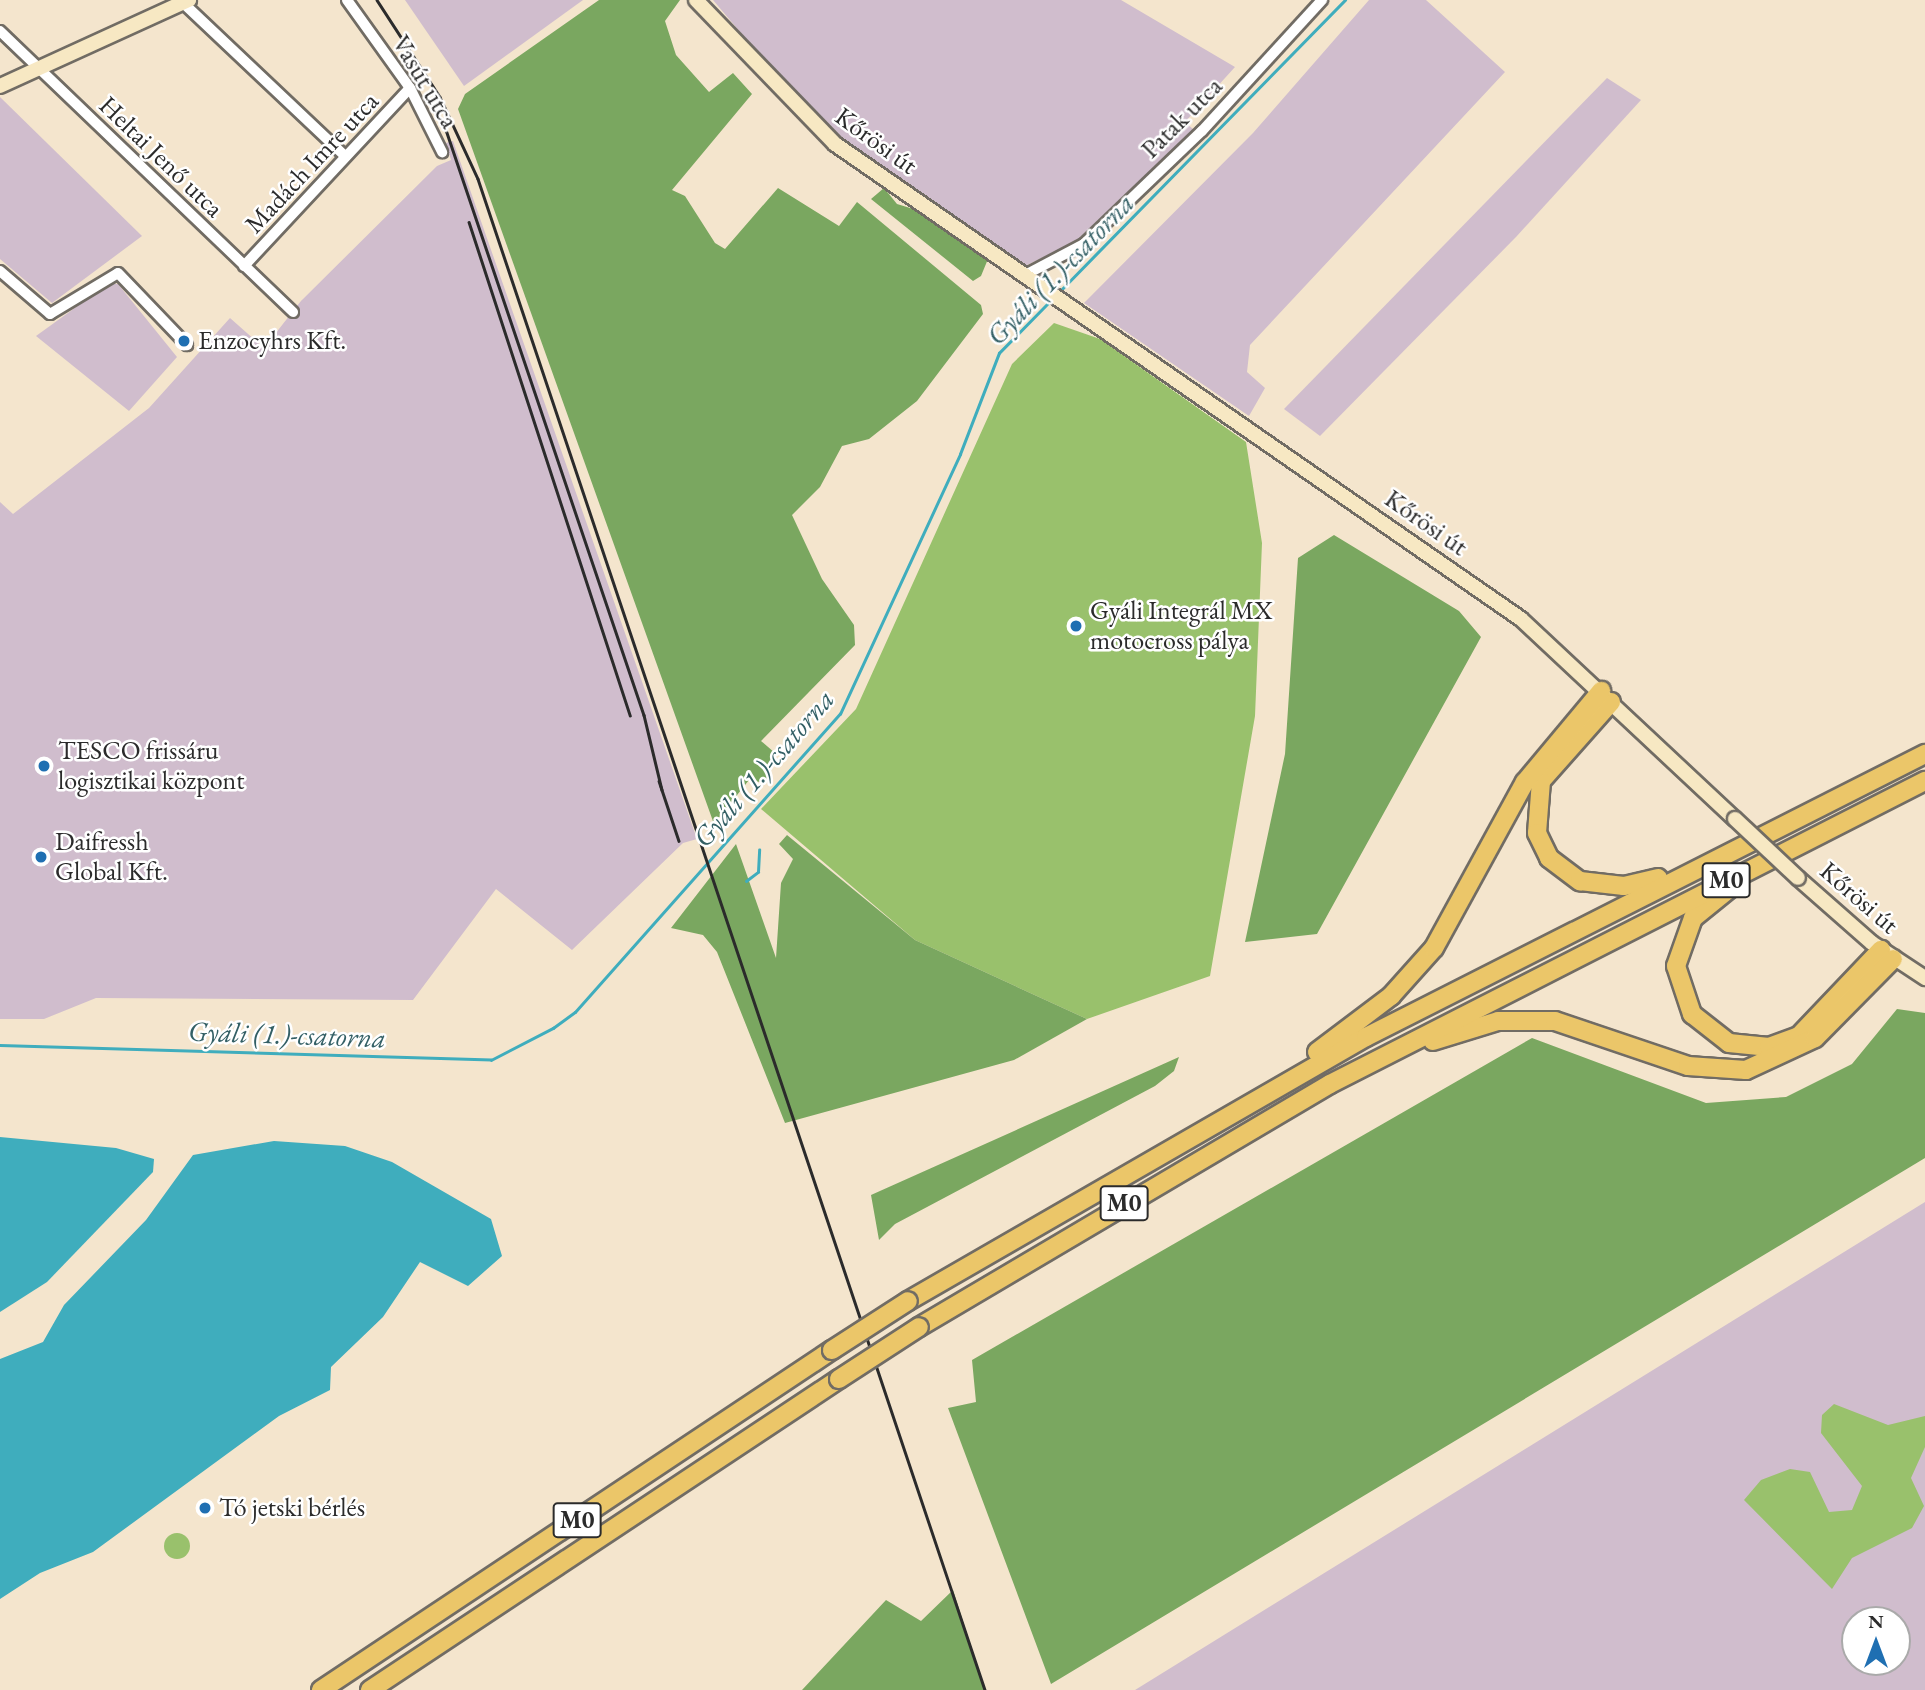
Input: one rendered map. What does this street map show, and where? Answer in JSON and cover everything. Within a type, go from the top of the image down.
[{"type":"highway","points":[[1606,696],[1541,781],[1535,813],[1546,853],[1567,875],[1602,886],[1643,884],[1704,864]]},
{"type":"highway","points":[[1257,1097],[1360,1022],[1420,964],[1465,901],[1525,782],[1606,696]]},
{"type":"highway","name":"M0","points":[[321,1690],[908,1301],[1257,1097],[1704,864],[1925,754]]},
{"type":"highway","name":"M0","points":[[370,1690],[919,1327],[1330,1084],[1925,781]]},
{"type":"highway","points":[[1819,834],[1693,918],[1677,957],[1684,1001],[1721,1039],[1777,1045],[1815,1023],[1887,955]]},
{"type":"highway","points":[[1330,1084],[1464,1030],[1526,1019],[1575,1025],[1708,1071],[1756,1068],[1815,1038],[1887,955]]},
{"type":"main road","name":"Kőrösi út","points":[[696,0],[825,136],[1509,610],[1606,696],[1798,877],[1887,955],[1925,978]]},
{"type":"main road","points":[[0,86],[184,1]]},
{"type":"street","name":"Vasút utca","points":[[347,0],[410,88],[442,152]]},
{"type":"street","name":"Patak utca","points":[[1026,275],[1084,244],[1202,131],[1322,0]]},
{"type":"street","points":[[184,1],[346,158]]},
{"type":"street","name":"Heltai Jenő utca","points":[[0,31],[293,312]]},
{"type":"street","name":"Madách Imre utca","points":[[244,266],[410,88]]},
{"type":"street","points":[[0,271],[50,314],[118,273],[187,345]]},
{"type":"shaded area","points":[[405,0],[583,0],[464,86]]},
{"type":"shaded area","points":[[713,0],[1121,0],[1235,67],[1185,122],[1194,130],[1075,242],[1025,266],[817,123]]},
{"type":"shaded area","points":[[1369,0],[1426,0],[1505,72],[1250,345],[1247,372],[1265,388],[1249,416],[1084,303],[1253,133]]},
{"type":"shaded area","points":[[1607,78],[1641,100],[1516,237],[1320,436],[1284,409]]},
{"type":"shaded area","points":[[0,97],[142,236],[52,303],[0,259]]},
{"type":"shaded area","points":[[453,141],[697,839],[683,843],[572,950],[496,889],[413,1000],[96,998],[44,1019],[0,1019],[0,502],[13,514],[149,408],[230,318],[264,348],[301,301],[437,166],[451,160],[446,143]]},
{"type":"shaded area","points":[[108,284],[118,284],[177,357],[129,411],[36,336]]},
{"type":"shaded area","points":[[1925,1202],[1925,1690],[1135,1690]]},
{"type":"green space","points":[[599,0],[680,0],[665,21],[676,55],[709,92],[733,73],[752,94],[672,190],[685,196],[715,243],[725,249],[778,188],[839,226],[857,202],[981,305],[983,314],[917,401],[869,439],[842,446],[820,487],[792,515],[822,579],[854,625],[855,645],[761,741],[775,753],[765,783],[749,780],[714,824],[458,109],[465,94]]},
{"type":"green space","points":[[884,188],[897,204],[920,211],[988,259],[981,276],[973,281],[871,199]]},
{"type":"green space","name":"Gyáli Integrál MX motocross pálya","points":[[1054,323],[1100,339],[1246,442],[1262,543],[1255,716],[1210,976],[1087,1019],[915,940],[761,809],[856,709],[1012,364]]},
{"type":"green space","points":[[1334,535],[1459,611],[1481,637],[1317,934],[1245,942],[1285,754],[1298,558]]},
{"type":"green space","points":[[787,835],[915,940],[1087,1019],[1014,1060],[785,1123],[717,952],[703,935],[671,928],[736,844],[776,958],[781,883],[793,859],[779,844]]},
{"type":"green space","points":[[1897,1009],[1925,1013],[1925,1158],[1051,1684],[948,1408],[976,1402],[972,1360],[1532,1038],[1706,1103],[1786,1097],[1852,1064]]},
{"type":"green space","points":[[1179,1057],[1174,1071],[1155,1086],[895,1224],[879,1240],[871,1195]]},
{"type":"green space","points":[[1834,1404],[1888,1425],[1925,1416],[1925,1447],[1911,1478],[1924,1506],[1912,1528],[1852,1558],[1832,1589],[1744,1500],[1761,1480],[1790,1469],[1810,1472],[1829,1512],[1852,1510],[1862,1486],[1821,1433],[1822,1415]]},
{"type":"green space","points":[[177,1533],[186,1537],[190,1546],[186,1555],[177,1559],[168,1555],[164,1546],[168,1537]]},
{"type":"green space","points":[[953,1590],[985,1690],[802,1690],[886,1600],[921,1621]]},
{"type":"water","points":[[0,1137],[116,1148],[154,1159],[153,1172],[47,1282],[0,1312]]},
{"type":"water","points":[[274,1141],[345,1146],[392,1162],[491,1219],[502,1256],[468,1286],[420,1262],[383,1317],[331,1367],[330,1390],[279,1416],[93,1552],[40,1573],[0,1599],[0,1359],[43,1342],[64,1305],[146,1220],[193,1155]]},
{"type":"waterway","name":"Gyáli (1.)-csatorna","points":[[1058,293],[1345,0]]},
{"type":"waterway","name":"Gyáli (1.)-csatorna","points":[[0,1045],[491,1060],[553,1028],[575,1012],[840,714],[960,454],[999,353],[1051,300]]},
{"type":"waterway","points":[[746,881],[758,872],[759,850]]},
{"type":"railway","points":[[377,0],[440,97],[478,179],[985,1690]]},
{"type":"railway","points":[[443,121],[644,715],[662,790]]},
{"type":"railway","points":[[469,222],[630,715]]},
{"type":"railway","points":[[659,781],[679,841]]},
{"type":"place","name":"Enzocyhrs Kft.","points":[[184,341]]},
{"type":"place","name":"Gyáli Integrál MX motocross pálya","points":[[1076,626]]},
{"type":"place","name":"TESCO frissáru logisztikai központ","points":[[44,766]]},
{"type":"place","name":"Daifressh Global Kft.","points":[[41,857]]},
{"type":"place","name":"Tó jetski bérlés","points":[[205,1508]]}]
